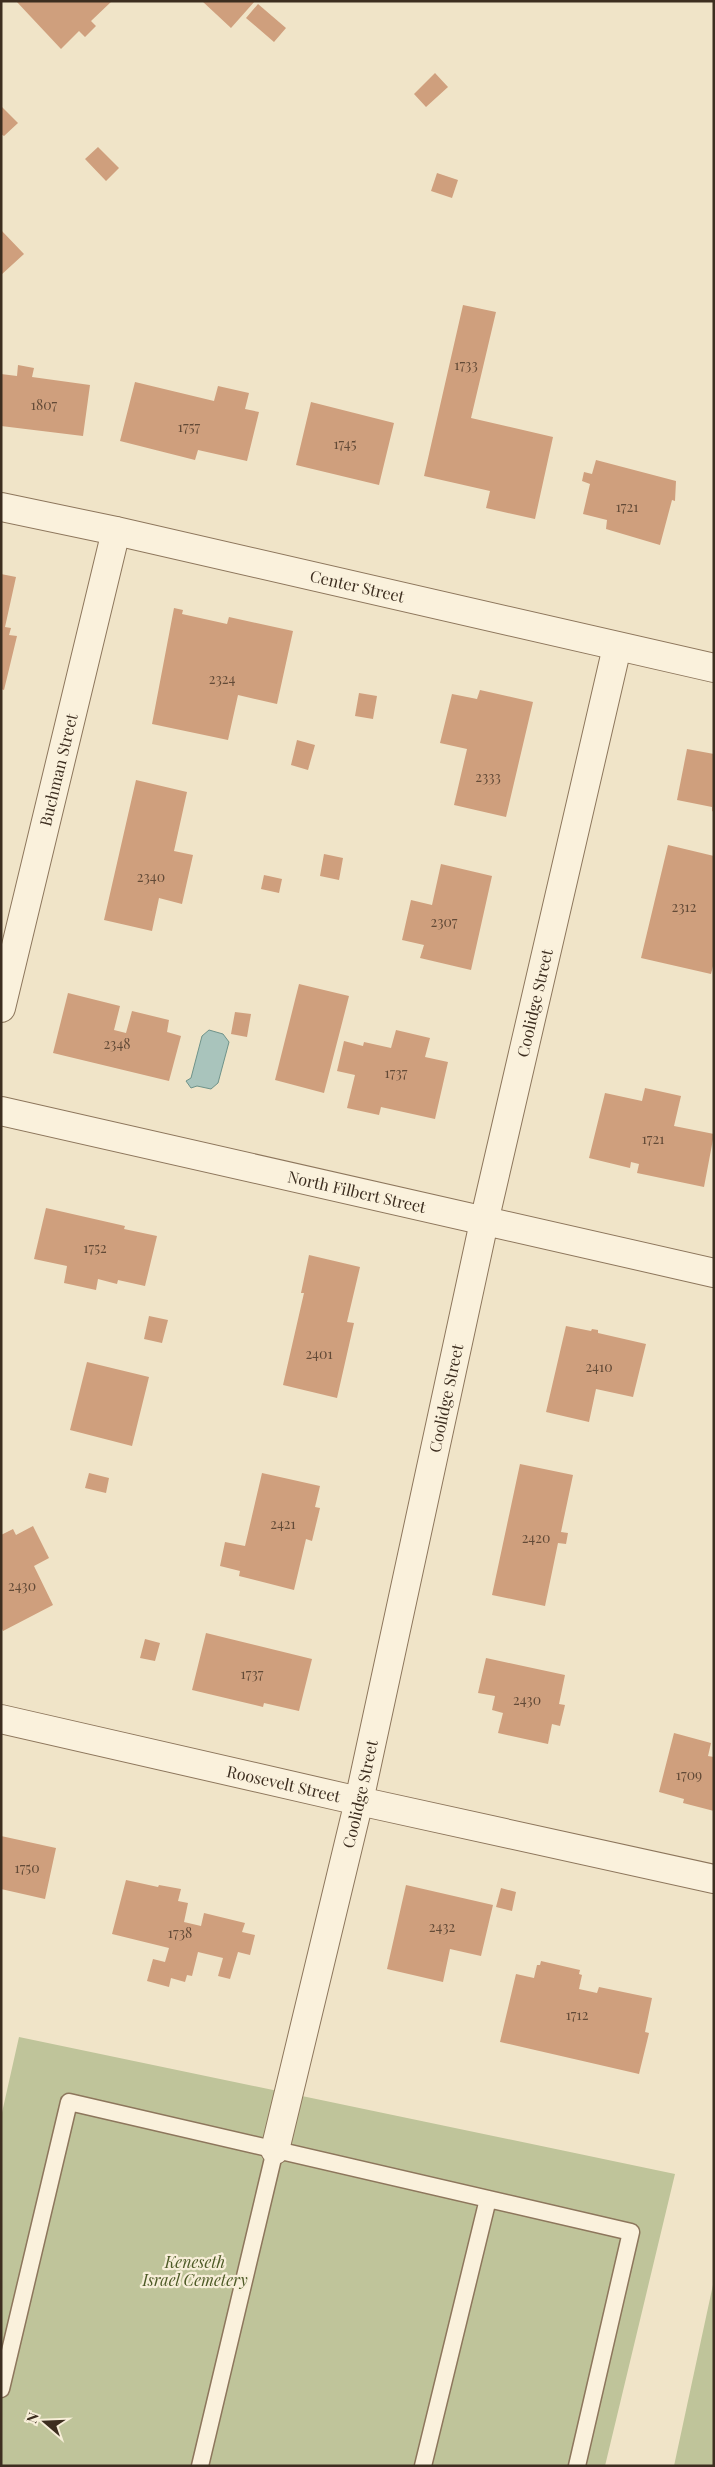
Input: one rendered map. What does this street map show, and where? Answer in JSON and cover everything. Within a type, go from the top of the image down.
[{"type":"street","name":"Center Street","points":[[1,507],[116,531],[714,668]]},
{"type":"street","name":"Buchman Street","points":[[1,1008],[116,531]]},
{"type":"street","name":"Coolidge Street","points":[[275,2150],[359,1801],[484,1222],[617,647]]},
{"type":"street","name":"North Filbert Street","points":[[1,1111],[714,1273]]},
{"type":"street","name":"Roosevelt Street","points":[[1,1719],[359,1801],[714,1879]]},
{"type":"lane","points":[[1,2389],[70,2102],[631,2232],[577,2466]]},
{"type":"lane","points":[[200,2466],[275,2150]]},
{"type":"lane","points":[[423,2466],[488,2199]]},
{"type":"green space","name":"Keneseth Israel Cemetery","points":[[19,2037],[675,2174],[605,2466],[1,2466],[1,2117]]},
{"type":"green space","points":[[714,2280],[714,2466],[674,2466]]},
{"type":"water","points":[[209,1030],[223,1034],[229,1042],[218,1083],[211,1089],[197,1086],[191,1088],[186,1081],[191,1078],[202,1036]]},
{"type":"building","points":[[16,1],[112,1],[91,21],[96,26],[85,37],[79,31],[61,49]]},
{"type":"building","points":[[202,1],[255,1],[231,28]]},
{"type":"building","points":[[258,4],[286,28],[274,42],[246,18]]},
{"type":"building","points":[[435,73],[448,87],[426,107],[414,94]]},
{"type":"building","points":[[1,106],[18,123],[4,136],[1,134]]},
{"type":"building","points":[[98,147],[119,168],[106,181],[85,159]]},
{"type":"building","points":[[437,173],[458,180],[452,198],[431,191]]},
{"type":"building","points":[[1,230],[24,254],[1,275]]},
{"type":"building","points":[[463,305],[496,312],[471,418],[553,437],[535,519],[486,508],[490,491],[424,476]]},
{"type":"building","points":[[18,365],[34,368],[32,377],[90,385],[83,436],[1,426],[1,374],[17,376]]},
{"type":"building","points":[[135,382],[214,401],[218,386],[249,393],[245,409],[259,412],[247,461],[198,450],[195,460],[120,441]]},
{"type":"building","points":[[311,402],[394,423],[379,485],[296,465]]},
{"type":"building","points":[[596,460],[676,481],[675,501],[672,500],[660,545],[606,529],[607,520],[583,514],[590,484],[582,481],[584,472],[592,474]]},
{"type":"building","points":[[1,574],[16,577],[5,627],[11,628],[9,635],[17,636],[4,690],[1,689]]},
{"type":"building","points":[[174,608],[183,610],[182,614],[227,624],[229,617],[293,631],[277,704],[238,695],[228,740],[152,724]]},
{"type":"building","points":[[480,690],[533,702],[506,817],[454,805],[467,749],[440,743],[452,694],[477,699]]},
{"type":"building","points":[[359,693],[377,696],[373,719],[355,716]]},
{"type":"building","points":[[297,740],[315,745],[308,770],[291,765]]},
{"type":"building","points":[[687,749],[714,754],[714,812],[712,807],[677,800]]},
{"type":"building","points":[[136,780],[187,792],[174,851],[193,855],[182,904],[159,898],[152,931],[104,920]]},
{"type":"building","points":[[668,845],[714,856],[714,962],[711,974],[641,958]]},
{"type":"building","points":[[324,854],[343,858],[339,880],[320,876]]},
{"type":"building","points":[[441,864],[492,876],[471,970],[420,958],[424,945],[402,940],[411,900],[432,905]]},
{"type":"building","points":[[264,875],[282,879],[279,893],[261,889]]},
{"type":"building","points":[[299,984],[349,996],[324,1093],[275,1080]]},
{"type":"building","points":[[68,993],[120,1006],[114,1030],[126,1033],[132,1011],[169,1020],[167,1032],[181,1036],[169,1081],[53,1053]]},
{"type":"building","points":[[235,1012],[251,1014],[247,1037],[231,1034]]},
{"type":"building","points":[[396,1030],[430,1038],[425,1057],[448,1062],[435,1119],[381,1107],[379,1115],[347,1108],[355,1075],[337,1071],[344,1041],[363,1046],[364,1042],[391,1048]]},
{"type":"building","points":[[645,1088],[681,1096],[674,1126],[714,1134],[704,1187],[637,1173],[639,1164],[631,1162],[630,1168],[589,1158],[605,1093],[642,1101]]},
{"type":"building","points":[[46,1208],[125,1226],[124,1229],[157,1236],[145,1286],[118,1280],[117,1284],[98,1279],[96,1290],[64,1283],[67,1266],[34,1259]]},
{"type":"building","points":[[309,1255],[360,1267],[347,1322],[354,1323],[337,1398],[283,1385],[304,1293],[301,1293]]},
{"type":"building","points":[[149,1316],[168,1320],[162,1343],[144,1339]]},
{"type":"building","points":[[566,1326],[591,1331],[592,1329],[598,1330],[598,1333],[646,1344],[633,1397],[596,1389],[589,1422],[546,1412]]},
{"type":"building","points":[[87,1362],[149,1377],[132,1446],[70,1430]]},
{"type":"building","points":[[520,1464],[573,1475],[561,1532],[568,1533],[566,1544],[558,1543],[545,1606],[492,1595]]},
{"type":"building","points":[[89,1473],[109,1478],[106,1493],[85,1488]]},
{"type":"building","points":[[262,1473],[320,1486],[315,1507],[320,1508],[312,1541],[306,1539],[294,1590],[239,1576],[240,1571],[220,1566],[225,1542],[245,1546]]},
{"type":"building","points":[[33,1526],[49,1558],[34,1566],[53,1605],[3,1631],[1,1627],[1,1535],[13,1529],[16,1535]]},
{"type":"building","points":[[206,1633],[312,1659],[299,1711],[264,1703],[263,1707],[192,1690]]},
{"type":"building","points":[[145,1639],[160,1643],[155,1661],[140,1658]]},
{"type":"building","points":[[486,1658],[565,1675],[559,1704],[565,1705],[560,1726],[552,1724],[548,1744],[498,1733],[503,1713],[492,1710],[495,1696],[478,1693]]},
{"type":"building","points":[[674,1733],[711,1743],[708,1756],[714,1757],[714,1811],[683,1803],[684,1799],[659,1792]]},
{"type":"building","points":[[1,1836],[56,1848],[45,1899],[1,1889]]},
{"type":"building","points":[[126,1880],[158,1887],[159,1885],[181,1889],[178,1901],[188,1903],[184,1922],[201,1926],[204,1913],[245,1923],[242,1932],[255,1935],[250,1955],[238,1952],[230,1979],[218,1976],[223,1958],[198,1952],[192,1976],[187,1975],[185,1982],[171,1978],[169,1987],[147,1981],[153,1959],[165,1962],[169,1948],[112,1934]]},
{"type":"building","points":[[406,1885],[493,1905],[481,1956],[450,1949],[443,1982],[387,1969]]},
{"type":"building","points":[[501,1888],[516,1892],[512,1911],[496,1907]]},
{"type":"building","points":[[541,1961],[580,1970],[579,1974],[582,1975],[579,1989],[597,1993],[599,1987],[652,1998],[645,2032],[649,2033],[639,2074],[500,2042],[516,1974],[534,1978],[537,1965],[540,1965]]}]
